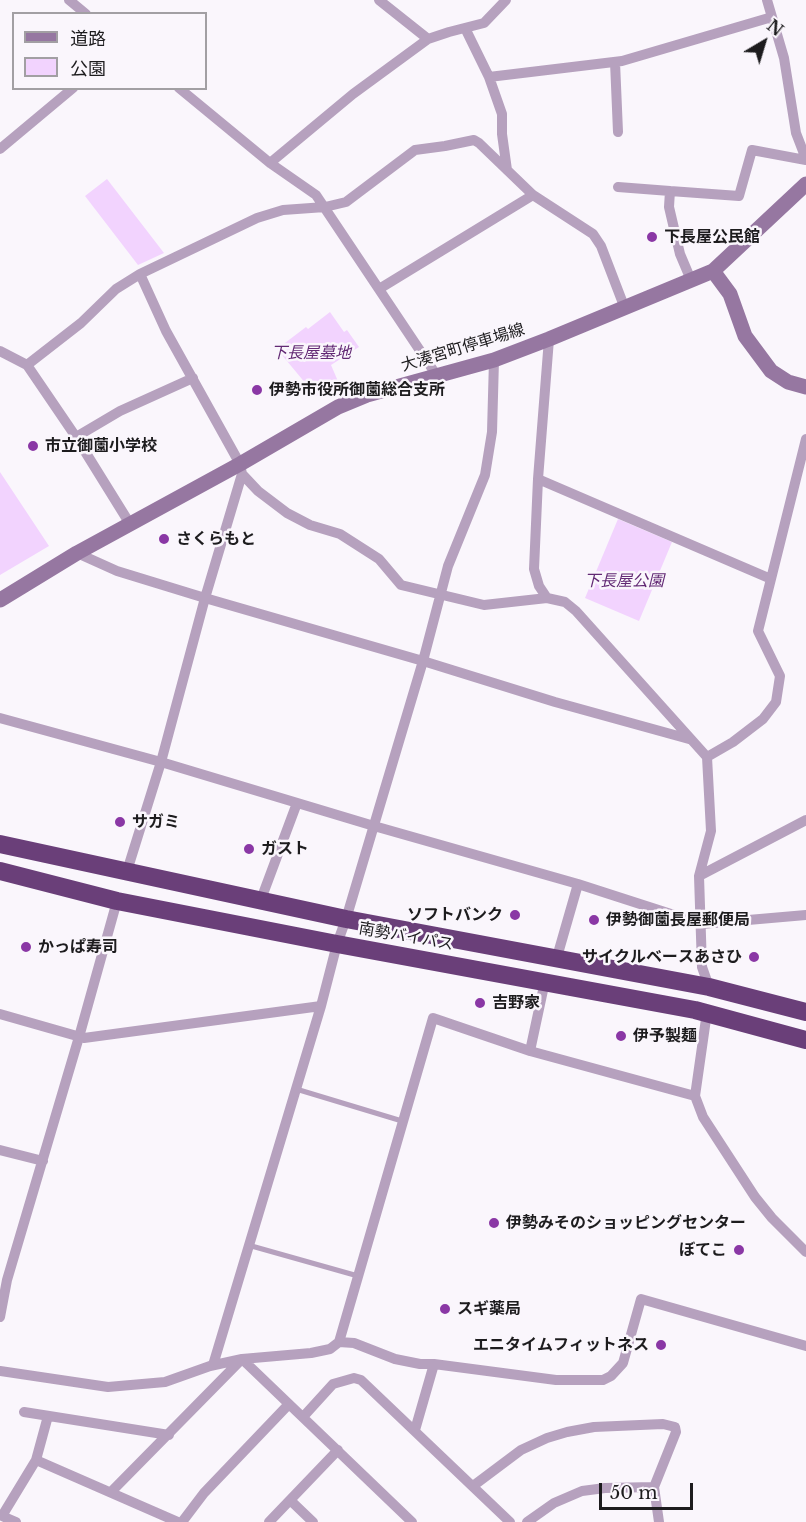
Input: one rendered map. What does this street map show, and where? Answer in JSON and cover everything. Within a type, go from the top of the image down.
[{"type":"highway","name":"南勢バイパス","points":[[0,844],[260,902],[709,987],[806,1012]]},
{"type":"highway","name":"南勢バイパス","points":[[0,871],[117,901],[707,1012],[806,1040]]},
{"type":"main road","points":[[806,184],[713,271],[730,294],[745,336],[771,371],[788,382],[806,387]]},
{"type":"main road","name":"大湊宮町停車場線","points":[[0,600],[130,524],[241,469],[338,406],[367,395],[494,360],[713,271]]},
{"type":"street","points":[[69,0],[84,12]]},
{"type":"street","points":[[379,0],[428,39]]},
{"type":"street","points":[[270,163],[353,94],[428,39],[484,23],[506,0]]},
{"type":"street","points":[[767,0],[784,58],[796,133],[806,159]]},
{"type":"street","points":[[489,77],[615,62],[772,17]]},
{"type":"street","points":[[465,27],[489,77],[502,114],[507,171]]},
{"type":"street","points":[[615,62],[618,132]]},
{"type":"street","points":[[0,149],[71,90]]},
{"type":"street","points":[[180,90],[270,163],[316,195],[438,376]]},
{"type":"street","points":[[27,365],[81,323],[116,290],[140,274],[257,218],[283,210],[325,207],[346,202],[415,150],[474,140],[533,195],[593,234],[601,246],[624,306]]},
{"type":"street","points":[[618,187],[739,196],[752,150],[806,159]]},
{"type":"street","points":[[670,191],[669,207],[680,254],[691,280]]},
{"type":"street","points":[[380,289],[533,195]]},
{"type":"street","points":[[140,274],[166,331],[241,469],[258,491],[287,513],[310,525],[340,534],[379,559],[401,585],[484,605],[547,598],[565,602],[576,611],[707,757],[711,831],[699,876],[702,967],[709,987]]},
{"type":"street","points":[[547,598],[539,586],[534,569],[538,479],[549,339]]},
{"type":"street","points":[[1,354],[27,365],[76,437],[130,524]]},
{"type":"street","points":[[213,1365],[423,661],[448,566],[485,475],[492,432],[494,360]]},
{"type":"street","points":[[76,437],[120,411],[192,378]]},
{"type":"street","points":[[707,757],[763,719],[776,702],[780,676],[758,631],[806,439]]},
{"type":"street","points":[[127,871],[160,762],[241,469]]},
{"type":"street","points":[[538,479],[771,579]]},
{"type":"street","points":[[77,554],[117,571],[205,598],[555,702],[689,739]]},
{"type":"street","points":[[0,718],[160,762],[578,884],[702,924],[806,915]]},
{"type":"street","points":[[260,902],[297,803]]},
{"type":"street","points":[[699,876],[806,820]]},
{"type":"street","points":[[557,957],[578,884]]},
{"type":"street","points":[[0,1317],[7,1280],[117,901]]},
{"type":"street","points":[[530,1051],[545,981]]},
{"type":"street","points":[[0,1014],[79,1037],[321,1006]]},
{"type":"street","points":[[707,1012],[695,1096],[703,1117],[755,1197],[772,1218],[806,1252]]},
{"type":"street","points":[[339,1342],[433,1018],[530,1051],[695,1096]]},
{"type":"street","points":[[0,1150],[43,1161]]},
{"type":"street","points":[[0,1371],[108,1387],[165,1382],[213,1365],[242,1359],[311,1353],[330,1348],[339,1342],[354,1343],[395,1359],[420,1364],[556,1380],[598,1381],[608,1379],[623,1363],[641,1299],[806,1346]]},
{"type":"street","points":[[242,1359],[412,1522]]},
{"type":"street","points":[[111,1492],[242,1359]]},
{"type":"street","points":[[415,1430],[434,1364]]},
{"type":"street","points":[[303,1417],[333,1384],[354,1378],[367,1384],[510,1522]]},
{"type":"street","points":[[36,1460],[180,1522],[204,1493],[289,1404]]},
{"type":"street","points":[[24,1412],[169,1435]]},
{"type":"street","points":[[16,1522],[2,1516],[36,1460],[48,1416]]},
{"type":"street","points":[[473,1486],[522,1450],[567,1432],[621,1425],[663,1424],[675,1427],[676,1432],[654,1486],[660,1522]]},
{"type":"street","points":[[269,1522],[338,1450]]},
{"type":"street","points":[[527,1522],[554,1503],[582,1491],[654,1486]]},
{"type":"street","points":[[290,1500],[313,1522]]},
{"type":"lane","points":[[295,1089],[403,1122]]},
{"type":"lane","points":[[248,1245],[358,1276]]},
{"type":"green space","points":[[107,179],[164,253],[138,265],[85,196]]},
{"type":"green space","name":"下長屋墓地","points":[[330,312],[344,332],[347,330],[359,347],[331,365],[340,386],[316,396],[277,349]]},
{"type":"green space","points":[[0,472],[49,546],[0,575]]},
{"type":"green space","name":"下長屋公園","points":[[618,519],[672,542],[639,621],[585,598]]},
{"type":"place","name":"下長屋公民館","points":[[652,237]]},
{"type":"place","name":"伊勢市役所御薗総合支所","points":[[257,390]]},
{"type":"place","name":"市立御薗小学校","points":[[33,446]]},
{"type":"place","name":"さくらもと","points":[[164,539]]},
{"type":"place","name":"サガミ","points":[[120,822]]},
{"type":"place","name":"ガスト","points":[[249,849]]},
{"type":"place","name":"ソフトバンク","points":[[515,915]]},
{"type":"place","name":"伊勢御薗長屋郵便局","points":[[594,920]]},
{"type":"place","name":"かっぱ寿司","points":[[26,947]]},
{"type":"place","name":"サイクルベースあさひ","points":[[754,957]]},
{"type":"place","name":"吉野家","points":[[480,1003]]},
{"type":"place","name":"伊予製麺","points":[[621,1036]]},
{"type":"place","name":"伊勢みそのショッピングセンター","points":[[494,1223]]},
{"type":"place","name":"ぼてこ","points":[[739,1250]]},
{"type":"place","name":"スギ薬局","points":[[445,1309]]},
{"type":"place","name":"エニタイムフィットネス","points":[[661,1345]]}]
